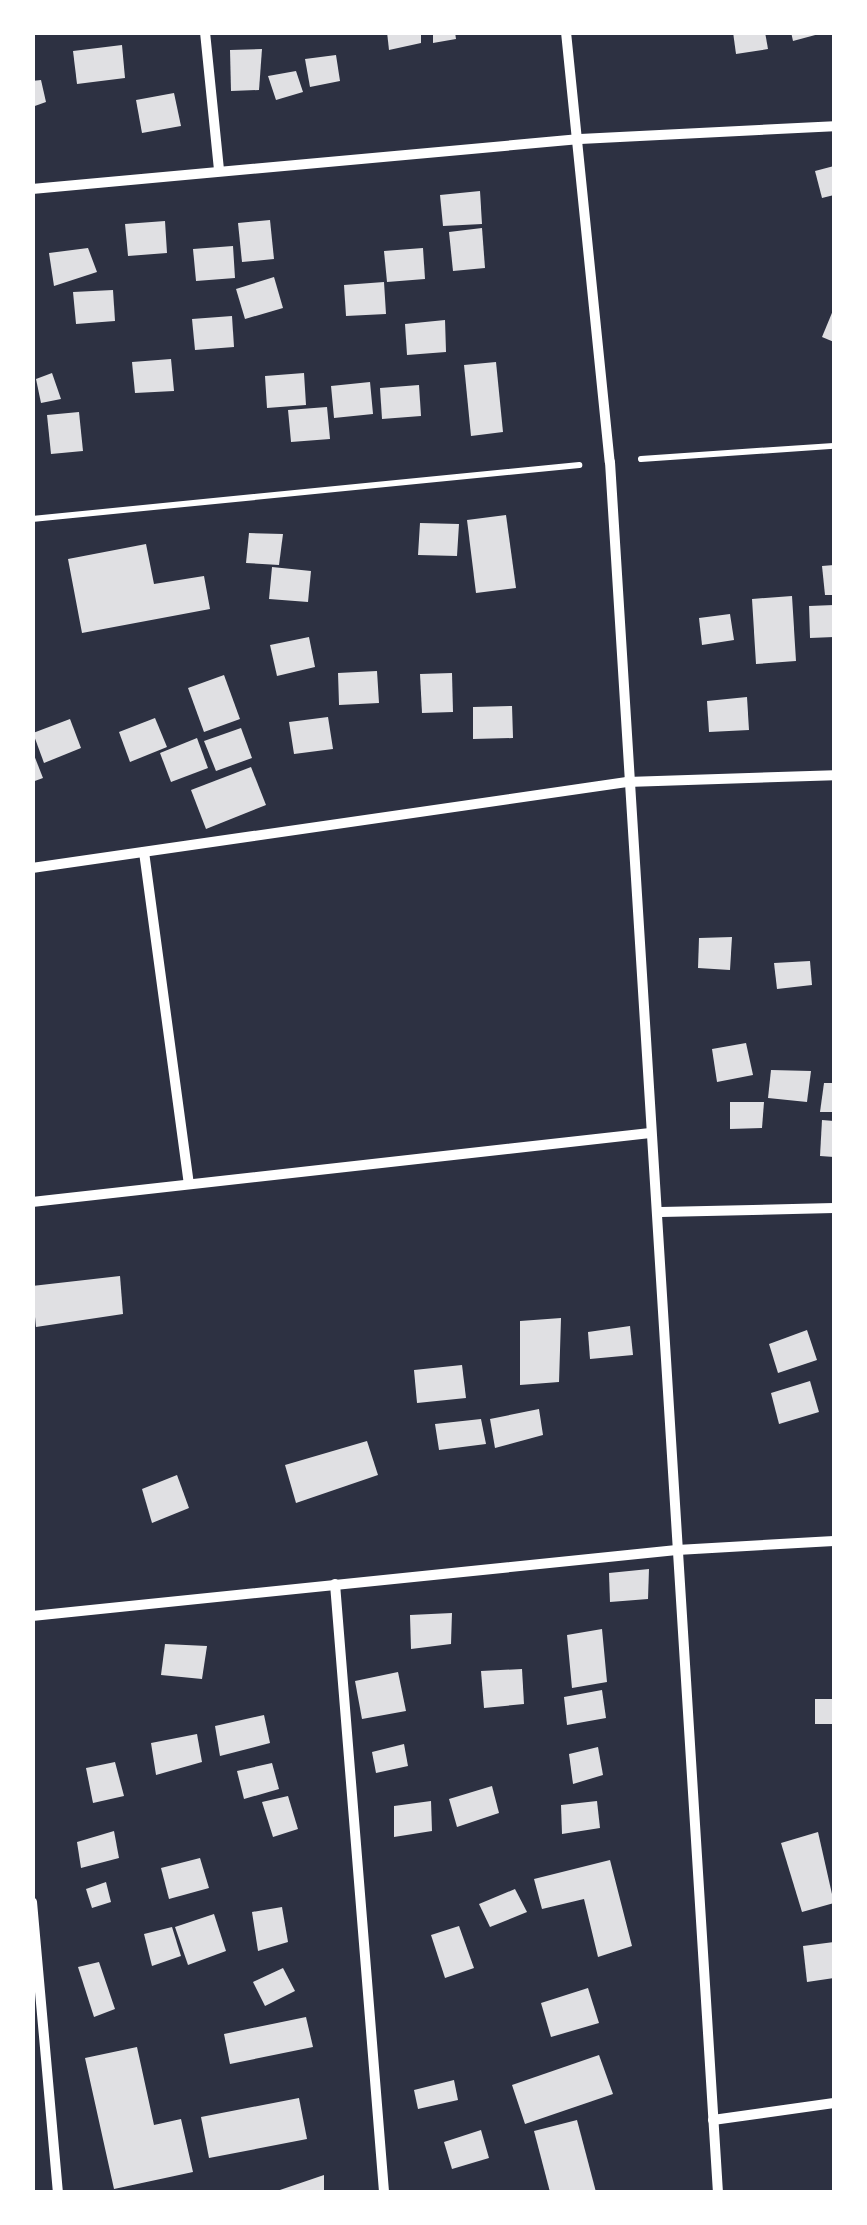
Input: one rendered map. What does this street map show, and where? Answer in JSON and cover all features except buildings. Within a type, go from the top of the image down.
[{"type":"street","points":[[205,32],[219,170]]},
{"type":"street","points":[[566,32],[580,139],[610,462],[626,782],[650,1133],[661,1212],[677,1550],[718,2192]]},
{"type":"street","points":[[32,189],[580,139],[834,126]]},
{"type":"street","points":[[32,868],[626,782],[834,775]]},
{"type":"street","points":[[144,852],[189,1184]]},
{"type":"street","points":[[32,1202],[650,1133]]},
{"type":"street","points":[[661,1212],[834,1208]]},
{"type":"street","points":[[32,1616],[677,1550],[834,1541]]},
{"type":"street","points":[[336,1584],[384,2192]]},
{"type":"street","points":[[32,1902],[58,2192]]},
{"type":"street","points":[[713,2120],[834,2103]]},
{"type":"path","points":[[32,519],[610,462],[834,446]]}]
